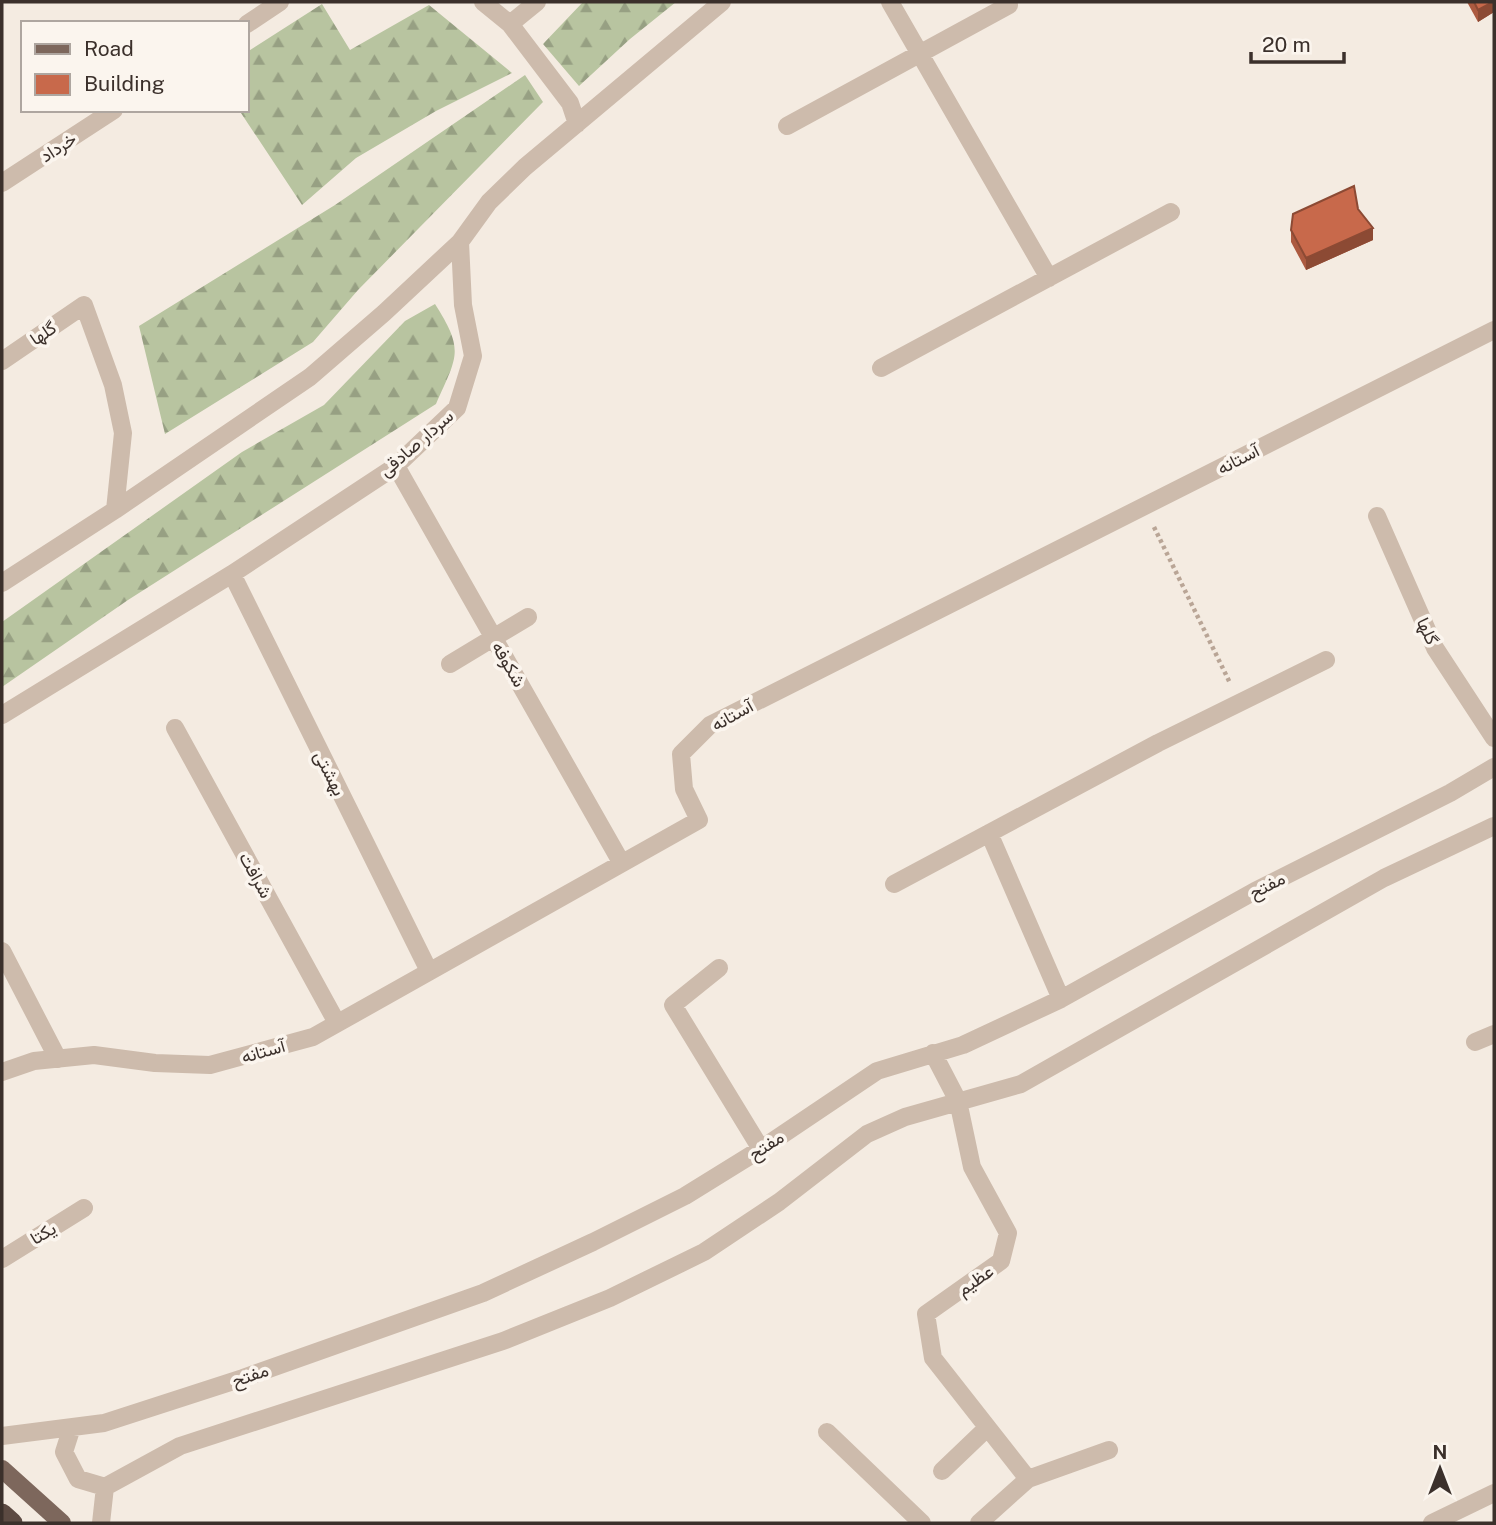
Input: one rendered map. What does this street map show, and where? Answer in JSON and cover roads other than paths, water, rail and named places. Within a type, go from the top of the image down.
[{"type":"highway","points":[[2,1514],[12,1523]]},
{"type":"main road","points":[[2,1469],[62,1523]]},
{"type":"street","points":[[248,23],[280,2]]},
{"type":"street","points":[[483,2],[510,24],[570,103],[577,124]]},
{"type":"street","points":[[510,24],[537,2]]},
{"type":"street","points":[[2,583],[115,510],[310,377],[460,242],[489,202],[525,167],[722,2]]},
{"type":"street","points":[[890,2],[1049,278]]},
{"type":"street","points":[[787,127],[1009,5]]},
{"type":"street","name":"خرداد","points":[[2,183],[111,112]]},
{"type":"street","points":[[881,368],[1171,212]]},
{"type":"street","name":"سردار صادقی","points":[[2,715],[232,574],[396,466],[457,408],[472,356],[463,305],[460,242]]},
{"type":"street","name":"گلها","points":[[2,361],[83,305],[113,385],[123,433],[115,510]]},
{"type":"street","name":"آستانه","points":[[2,1072],[34,1061],[94,1055],[155,1063],[210,1065],[313,1037],[699,820],[684,789],[681,754],[710,725],[1494,330]]},
{"type":"street","name":"شکوفه","points":[[396,466],[621,862]]},
{"type":"street","name":"گلها","points":[[1377,516],[1435,648],[1494,738]]},
{"type":"street","name":"بهشتی","points":[[232,574],[429,971]]},
{"type":"street","points":[[450,664],[528,617]]},
{"type":"street","points":[[894,884],[1158,743],[1326,660]]},
{"type":"street","name":"شرافت","points":[[175,728],[337,1023]]},
{"type":"street","name":"مفتح","points":[[2,1436],[104,1423],[243,1378],[483,1293],[685,1196],[877,1071],[985,1037],[1061,999],[1255,891],[1450,793],[1494,766]]},
{"type":"street","points":[[72,1427],[64,1452],[78,1479],[105,1487],[180,1446],[503,1341],[610,1298],[704,1252],[779,1202],[867,1134],[905,1117],[1021,1084],[1384,878],[1494,826]]},
{"type":"street","points":[[989,833],[1061,999]]},
{"type":"street","points":[[2,951],[58,1059]]},
{"type":"street","points":[[719,968],[673,1005],[761,1149]]},
{"type":"street","points":[[1475,1042],[1494,1034]]},
{"type":"street","name":"عظیم","points":[[933,1053],[958,1101],[972,1167],[1008,1233],[1001,1261],[926,1314],[933,1358],[1028,1479]]},
{"type":"street","name":"یکتا","points":[[2,1259],[84,1208]]},
{"type":"street","points":[[942,1471],[987,1428]]},
{"type":"street","points":[[827,1432],[922,1523]]},
{"type":"street","points":[[979,1523],[1028,1479],[1109,1450]]},
{"type":"street","points":[[101,1523],[105,1487]]},
{"type":"street","points":[[1432,1523],[1494,1493]]}]
